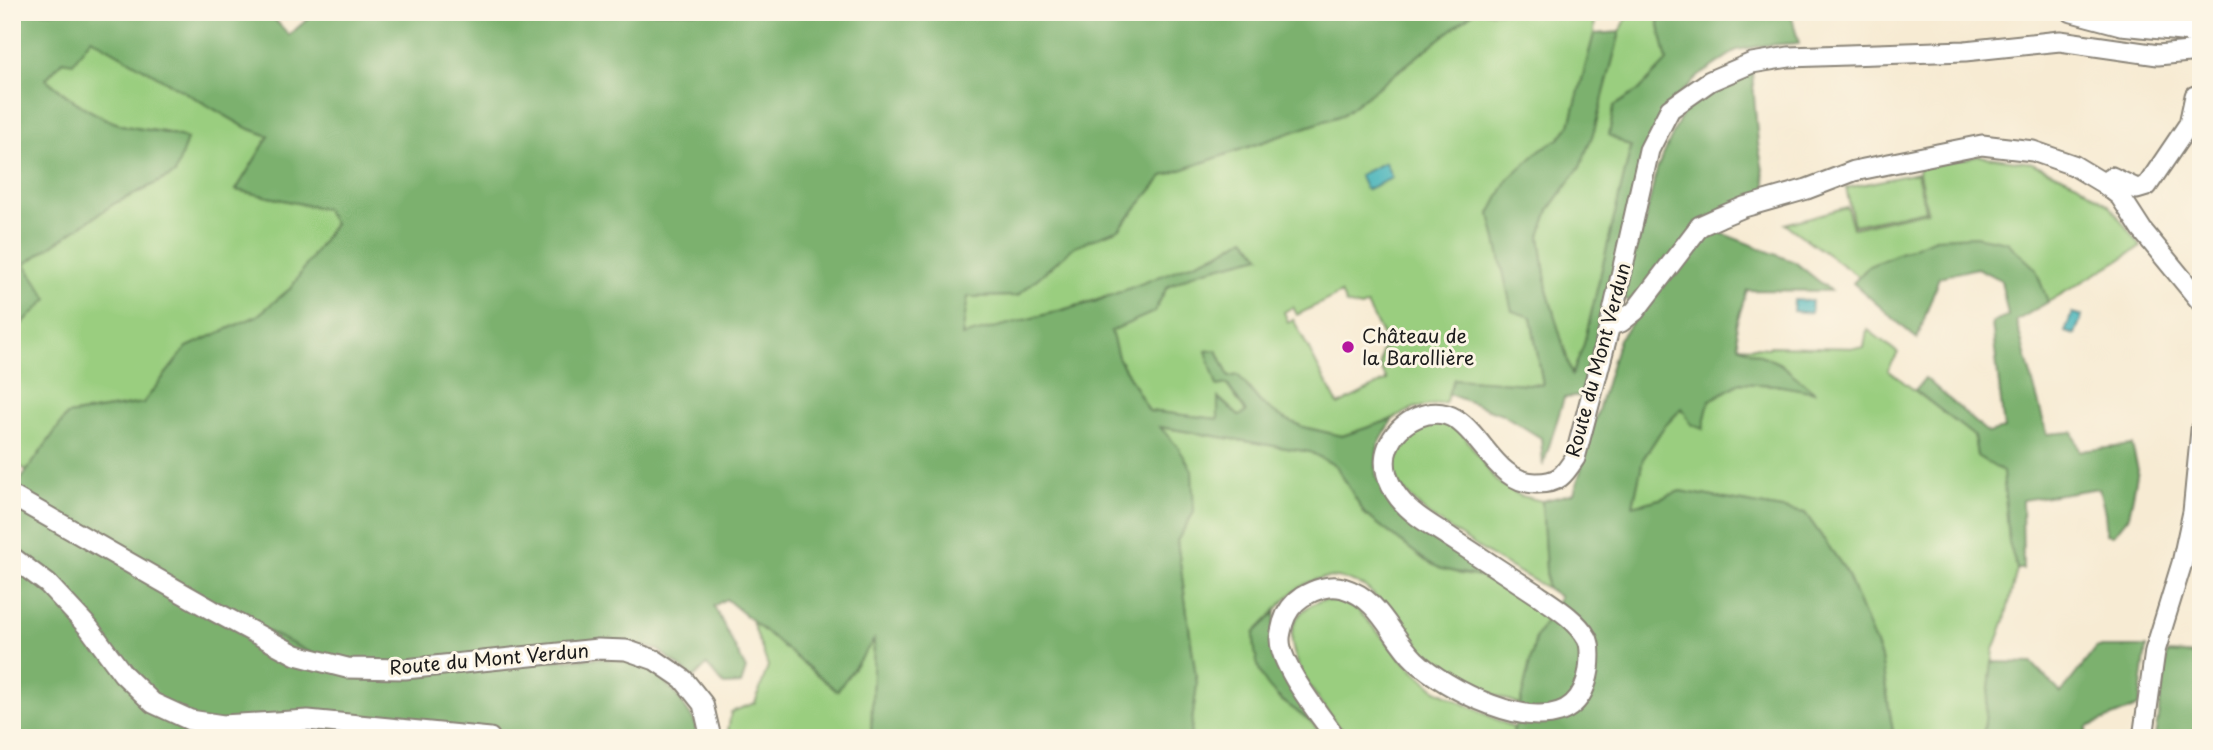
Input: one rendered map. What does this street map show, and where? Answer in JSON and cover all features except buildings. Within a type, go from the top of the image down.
[{"type":"street","points":[[2072,12],[2120,25],[2201,33]]},
{"type":"street","name":"Route du Mont Verdun","points":[[1336,738],[1288,667],[1280,641],[1285,615],[1298,598],[1317,589],[1341,587],[1364,597],[1388,623],[1413,659],[1443,682],[1473,698],[1526,715],[1556,713],[1573,704],[1587,684],[1590,663],[1588,639],[1572,621],[1412,511],[1390,485],[1384,467],[1387,449],[1395,433],[1408,422],[1428,414],[1456,419],[1470,429],[1503,471],[1524,483],[1550,483],[1563,476],[1575,458],[1610,325],[1650,150],[1670,109],[1710,81],[1752,64],[1789,57],[1965,51],[2060,41],[2158,55],[2189,52],[2201,43]]},
{"type":"street","points":[[2103,183],[2112,177],[2137,189],[2147,186],[2189,124],[2195,96]]},
{"type":"street","points":[[1610,325],[1621,322],[1635,311],[1700,226],[1744,207],[1807,189],[1854,170],[1982,145],[2033,150],[2073,165],[2103,183],[2120,196],[2142,230],[2201,302]]},
{"type":"street","points":[[2144,738],[2155,652],[2182,563],[2193,512],[2201,430]]},
{"type":"street","name":"Route du Mont Verdun","points":[[12,496],[296,655],[347,668],[405,668],[597,649],[626,650],[655,660],[683,679],[702,704],[711,738]]},
{"type":"street","points":[[12,557],[48,584],[89,628],[123,674],[153,703],[190,720],[223,725],[308,720],[490,738]]},
{"type":"green space","points":[[12,12],[268,12],[289,35],[316,12],[1474,12],[1342,115],[1163,176],[1119,229],[1075,246],[1017,296],[968,297],[962,336],[1094,302],[1220,253],[1245,238],[1261,256],[1198,272],[1167,287],[1154,312],[1111,331],[1118,357],[1149,411],[1218,419],[1218,398],[1239,416],[1246,412],[1227,384],[1217,386],[1206,351],[1217,350],[1229,377],[1238,375],[1260,402],[1283,418],[1303,427],[1342,436],[1393,419],[1378,445],[1376,475],[1398,511],[1485,570],[1512,595],[1481,577],[1441,569],[1426,561],[1365,514],[1336,466],[1310,452],[1160,427],[1178,447],[1192,470],[1194,512],[1177,541],[1197,684],[1190,738],[871,738],[874,640],[837,691],[726,599],[714,606],[746,669],[741,684],[724,685],[707,665],[694,678],[658,650],[627,642],[404,664],[347,664],[298,651],[14,489],[67,415],[143,403],[187,347],[257,316],[291,288],[334,224],[325,209],[236,190],[269,136],[247,128],[91,38],[73,63],[62,61],[46,79],[81,106],[101,117],[130,127],[187,139],[175,174],[115,203],[25,264],[48,299],[12,333]]},
{"type":"green space","points":[[1474,12],[1595,12],[1594,34],[1570,125],[1559,139],[1541,149],[1490,214],[1500,254],[1531,317],[1543,385],[1454,379],[1445,403],[1414,408],[1393,419],[1342,436],[1303,427],[1283,418],[1260,402],[1238,375],[1229,377],[1217,350],[1207,351],[1217,385],[1226,384],[1246,412],[1240,417],[1219,398],[1218,419],[1149,411],[1118,357],[1110,331],[1154,312],[1167,287],[1198,272],[1260,256],[1245,238],[1212,256],[1143,284],[962,337],[967,297],[1017,296],[1075,246],[1119,229],[1163,176],[1342,115]],"holes":[[[1341,293],[1346,304],[1361,308],[1367,305],[1388,346],[1382,350],[1380,366],[1387,380],[1338,405],[1293,319],[1288,322],[1284,312],[1293,307],[1297,315]]]},
{"type":"green space","points":[[1629,12],[1656,12],[1668,61],[1638,91],[1614,106],[1631,147],[1584,344],[1572,376],[1547,290],[1540,236],[1549,210],[1580,167],[1594,131],[1620,32]]},
{"type":"green space","points":[[1656,12],[1782,12],[1792,18],[1799,43],[1737,50],[1699,76],[1670,103],[1606,304],[1581,396],[1564,398],[1543,466],[1541,438],[1502,414],[1448,394],[1454,379],[1543,385],[1531,317],[1512,311],[1490,214],[1508,179],[1541,149],[1559,139],[1570,125],[1594,34],[1620,32],[1594,131],[1580,167],[1549,210],[1540,236],[1547,290],[1572,375],[1584,344],[1631,147],[1609,135],[1614,106],[1638,91],[1667,61]]},
{"type":"green space","points":[[91,38],[247,128],[269,136],[236,190],[325,209],[334,223],[291,288],[257,316],[187,347],[143,403],[67,415],[27,471],[12,460],[12,333],[47,299],[25,264],[115,203],[147,189],[187,139],[171,133],[122,125],[101,117],[46,79],[62,61],[73,62]]},
{"type":"green space","points":[[1752,72],[1758,143],[1767,192],[1696,223],[1795,262],[1831,291],[1747,290],[1736,325],[1739,346],[1779,363],[1815,392],[1776,385],[1740,383],[1709,401],[1703,429],[1691,424],[1682,408],[1663,428],[1643,459],[1633,506],[1680,491],[1805,513],[1846,571],[1881,658],[1894,738],[1512,738],[1536,637],[1560,597],[1547,588],[1542,501],[1574,493],[1619,339],[1647,303],[1631,302],[1623,298],[1657,169],[1689,98]]},
{"type":"green space","points":[[1979,156],[2032,163],[2077,183],[2110,206],[2141,247],[2048,302],[2035,268],[1869,266],[1859,277],[1785,224],[1847,207],[1853,228],[1927,211],[1918,168]]},
{"type":"green space","points":[[1917,173],[1925,210],[1854,225],[1846,188]]},
{"type":"green space","points":[[1975,236],[2007,242],[2035,268],[2048,302],[2016,321],[2047,434],[2073,432],[2080,451],[2132,445],[2138,470],[2129,516],[2114,535],[2107,534],[2099,488],[2022,500],[2023,569],[2017,569],[2009,542],[2003,472],[1977,456],[1974,436],[1915,390],[1925,378],[1988,433],[2004,429],[1992,323],[2008,316],[2001,280],[1977,268],[1939,277],[1917,339],[1853,283],[1869,266],[1935,238]]},
{"type":"green space","points":[[1867,329],[1898,353],[1888,370],[1974,436],[1977,456],[2004,472],[2009,542],[2017,569],[2005,620],[1994,650],[1983,738],[1894,738],[1881,658],[1846,571],[1805,513],[1680,491],[1633,506],[1643,459],[1663,428],[1682,408],[1709,401],[1740,383],[1813,391],[1779,363],[1739,346],[1864,348]]},
{"type":"green space","points":[[1429,422],[1447,423],[1461,431],[1496,481],[1521,496],[1542,501],[1547,588],[1494,558],[1427,514],[1398,485],[1392,470],[1397,444],[1405,434]]},
{"type":"green space","points":[[1159,427],[1310,452],[1336,465],[1365,514],[1426,561],[1460,574],[1481,577],[1512,595],[1521,596],[1550,615],[1536,637],[1520,705],[1466,682],[1429,658],[1411,641],[1379,600],[1363,586],[1334,577],[1320,578],[1307,583],[1285,600],[1254,634],[1278,698],[1312,722],[1323,738],[1190,738],[1197,684],[1177,541],[1194,512]]},
{"type":"green space","points":[[12,504],[347,671],[597,658],[652,668],[675,693],[695,722],[697,738],[12,738]]},
{"type":"green space","points":[[1322,600],[1340,601],[1358,610],[1406,663],[1436,690],[1514,728],[1512,738],[1346,738],[1309,686],[1293,646],[1293,628],[1302,612]]},
{"type":"green space","points":[[1276,612],[1272,641],[1312,722],[1286,704],[1268,686],[1258,665],[1254,633]]},
{"type":"green space","points":[[752,621],[837,691],[874,638],[871,738],[727,738],[731,712],[755,703],[768,666]]},
{"type":"green space","points":[[2097,647],[2146,647],[2139,706],[2087,727],[2085,738],[1983,738],[1992,662],[2032,663],[2061,693]]},
{"type":"green space","points":[[2167,653],[2201,655],[2201,727],[2182,738],[2155,738]]},
{"type":"water","points":[[1385,162],[1392,178],[1366,190],[1359,175]]},
{"type":"water","points":[[1794,300],[1812,301],[1811,313],[1793,311]]},
{"type":"water","points":[[2072,313],[2082,316],[2075,335],[2065,332]]},
{"type":"place","name":"Château de la Barollière","points":[[1348,347]]}]
